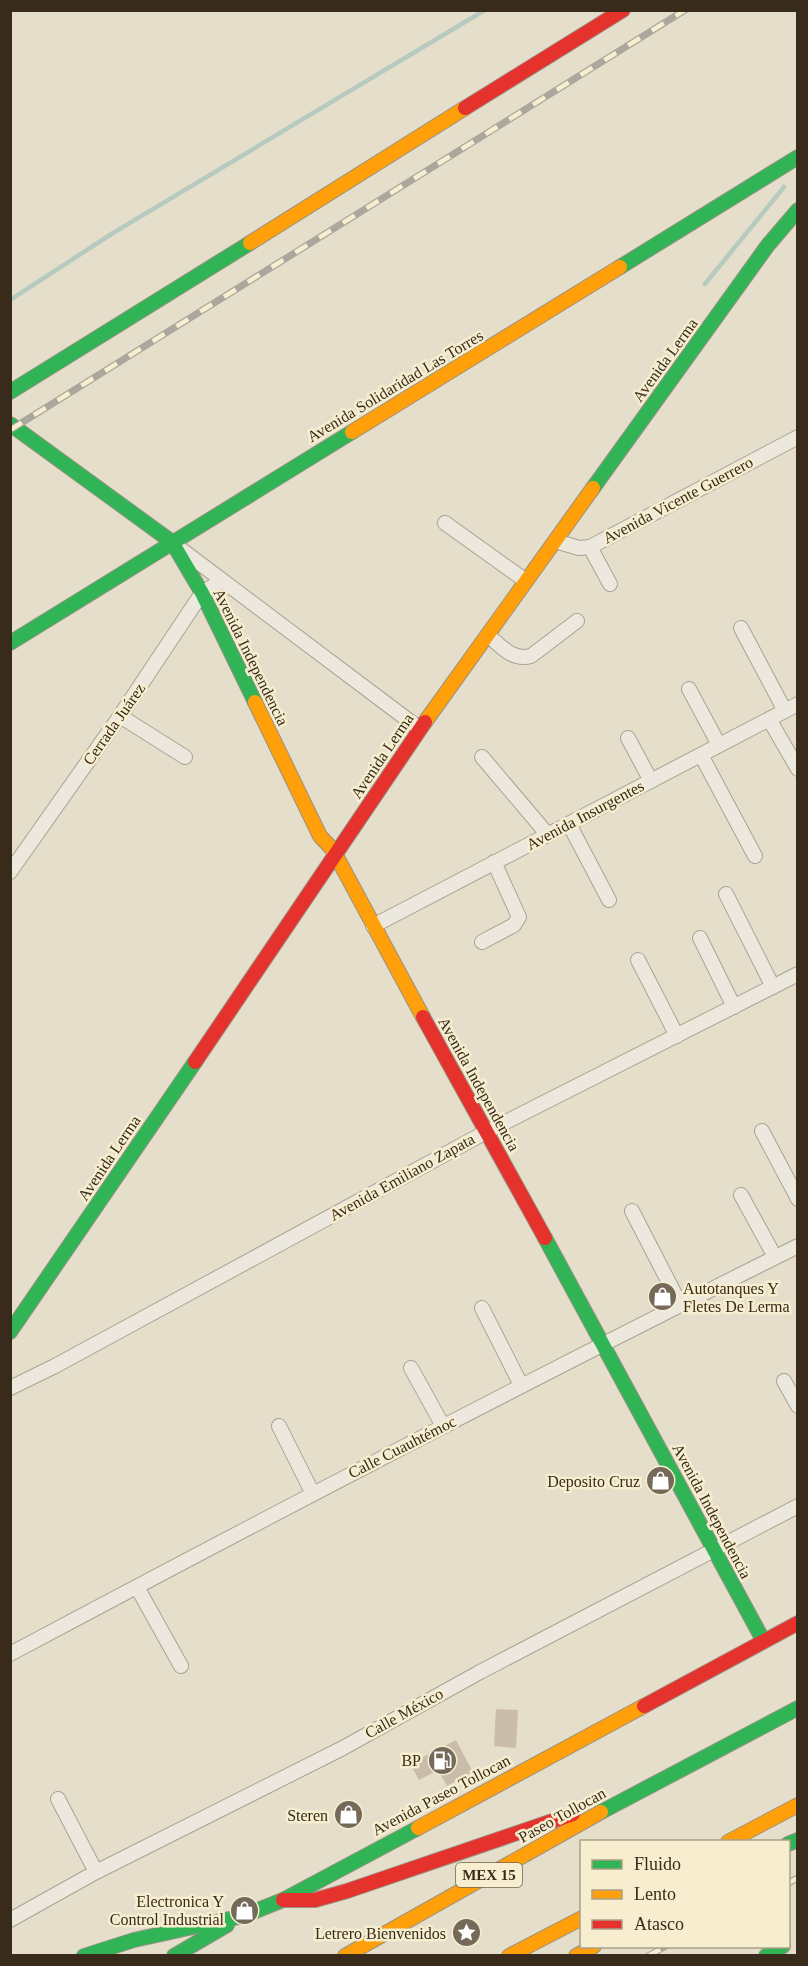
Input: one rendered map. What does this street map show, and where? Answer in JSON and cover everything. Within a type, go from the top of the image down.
[{"type":"main road","points":[[10,392],[623,10]]},
{"type":"main road","name":"Avenida Solidaridad Las Torres","points":[[10,643],[798,157]]},
{"type":"main road","name":"Avenida Lerma","points":[[10,1332],[334,853],[413,723],[488,635],[768,245],[798,210]]},
{"type":"main road","name":"Avenida Independencia","points":[[10,424],[172,542],[202,593],[320,836],[334,853],[763,1640]]},
{"type":"main road","name":"Avenida Paseo Tollocan","points":[[84,1956],[134,1940],[243,1916],[283,1900],[798,1623]]},
{"type":"main road","name":"Paseo Tollocan","points":[[345,1956],[633,1794],[798,1708]]},
{"type":"main road","points":[[283,1900],[315,1899],[347,1891],[633,1794]]},
{"type":"main road","points":[[732,1840],[798,1805]]},
{"type":"main road","points":[[174,1956],[243,1916]]},
{"type":"main road","points":[[508,1956],[580,1919]]},
{"type":"main road","points":[[576,1956],[592,1948]]},
{"type":"main road","points":[[765,1956],[781,1948]]},
{"type":"street","name":"Avenida Vicente Guerrero","points":[[555,541],[579,548],[590,547],[798,437]]},
{"type":"street","points":[[445,523],[526,581]]},
{"type":"street","name":"Avenida Independencia","points":[[172,542],[413,723]]},
{"type":"street","points":[[590,547],[610,584]]},
{"type":"street","name":"Cerrada Juárez","points":[[10,872],[120,716],[202,593],[221,581]]},
{"type":"street","points":[[488,635],[514,656],[522,658],[531,656],[578,621]]},
{"type":"street","points":[[741,628],[791,708]]},
{"type":"street","points":[[689,689],[719,745]]},
{"type":"street","name":"Avenida Insurgentes","points":[[373,926],[791,708]]},
{"type":"street","points":[[120,716],[185,757]]},
{"type":"street","points":[[769,719],[798,769]]},
{"type":"street","points":[[628,738],[651,781]]},
{"type":"street","points":[[701,755],[755,856]]},
{"type":"street","points":[[482,757],[548,835]]},
{"type":"street","points":[[568,824],[609,900]]},
{"type":"street","points":[[482,942],[514,925],[518,920],[518,914],[494,862]]},
{"type":"street","points":[[726,894],[773,987]]},
{"type":"street","points":[[700,938],[734,1007]]},
{"type":"street","points":[[638,960],[676,1036]]},
{"type":"street","name":"Avenida Emiliano Zapata","points":[[10,1388],[55,1366],[486,1132],[798,975]]},
{"type":"street","points":[[762,1131],[798,1199]]},
{"type":"street","points":[[741,1196],[775,1257]]},
{"type":"street","points":[[632,1211],[680,1304]]},
{"type":"street","name":"Calle Cuauhtémoc","points":[[10,1654],[521,1385],[798,1246]]},
{"type":"street","points":[[482,1308],[521,1385]]},
{"type":"street","points":[[411,1368],[442,1426]]},
{"type":"street","points":[[784,1381],[798,1406]]},
{"type":"street","points":[[279,1426],[313,1494]]},
{"type":"street","name":"Calle México","points":[[10,1920],[96,1872],[340,1749],[480,1671],[798,1506]]},
{"type":"street","points":[[137,1587],[181,1666]]},
{"type":"street","points":[[58,1799],[96,1872]]},
{"type":"building","points":[[496,1709],[518,1710],[516,1748],[494,1746]]},
{"type":"building","name":"BP","points":[[456,1740],[473,1772],[447,1786],[438,1770],[419,1780],[410,1764]]},
{"type":"waterway","points":[[10,300],[113,233],[485,10]]},
{"type":"waterway","points":[[705,284],[784,187]]},
{"type":"railway","points":[[10,430],[685,10]]},
{"type":"railway","points":[[790,1882],[798,1878]]},
{"type":"railway","points":[[648,1956],[662,1948]]},
{"type":"traffic: fast","points":[[620,267],[798,157]]},
{"type":"traffic: fast","points":[[593,488],[768,245],[798,210]]},
{"type":"traffic: fast","points":[[10,392],[250,243]]},
{"type":"traffic: fast","points":[[10,424],[172,542],[202,593],[255,702]]},
{"type":"traffic: fast","points":[[10,643],[352,432]]},
{"type":"traffic: fast","points":[[10,1332],[195,1062]]},
{"type":"traffic: fast","points":[[545,1238],[763,1640]]},
{"type":"traffic: fast","points":[[601,1812],[798,1708]]},
{"type":"traffic: fast","points":[[84,1956],[134,1940],[243,1916],[283,1900],[418,1828]]},
{"type":"traffic: fast","points":[[790,1843],[798,1840]]},
{"type":"traffic: fast","points":[[174,1956],[227,1925]]},
{"type":"traffic: fast","points":[[766,1956],[780,1948]]},
{"type":"traffic: slow","points":[[250,243],[465,108]]},
{"type":"traffic: slow","points":[[352,432],[620,267]]},
{"type":"traffic: slow","points":[[425,722],[593,488]]},
{"type":"traffic: slow","points":[[255,702],[320,836],[333,850],[423,1017]]},
{"type":"traffic: slow","points":[[418,1828],[644,1706]]},
{"type":"traffic: slow","points":[[732,1840],[798,1805]]},
{"type":"traffic: slow","points":[[345,1956],[601,1812]]},
{"type":"traffic: slow","points":[[509,1956],[580,1919]]},
{"type":"traffic: slow","points":[[576,1956],[590,1948]]},
{"type":"traffic: jam","points":[[465,108],[623,10]]},
{"type":"traffic: jam","points":[[195,1062],[425,722]]},
{"type":"traffic: jam","points":[[423,1017],[545,1238]]},
{"type":"traffic: jam","points":[[644,1706],[798,1623]]},
{"type":"traffic: jam","points":[[283,1900],[315,1900],[347,1891],[573,1814]]},
{"type":"place","name":"Autotanques Y Fletes De Lerma","points":[[662,1297]]},
{"type":"place","name":"Deposito Cruz","points":[[661,1481]]},
{"type":"place","name":"BP","points":[[442,1760]]},
{"type":"place","name":"Steren","points":[[349,1815]]},
{"type":"place","name":"Electronica Y Control Industrial","points":[[245,1910]]},
{"type":"place","name":"Letrero Bienvenidos","points":[[467,1933]]}]
